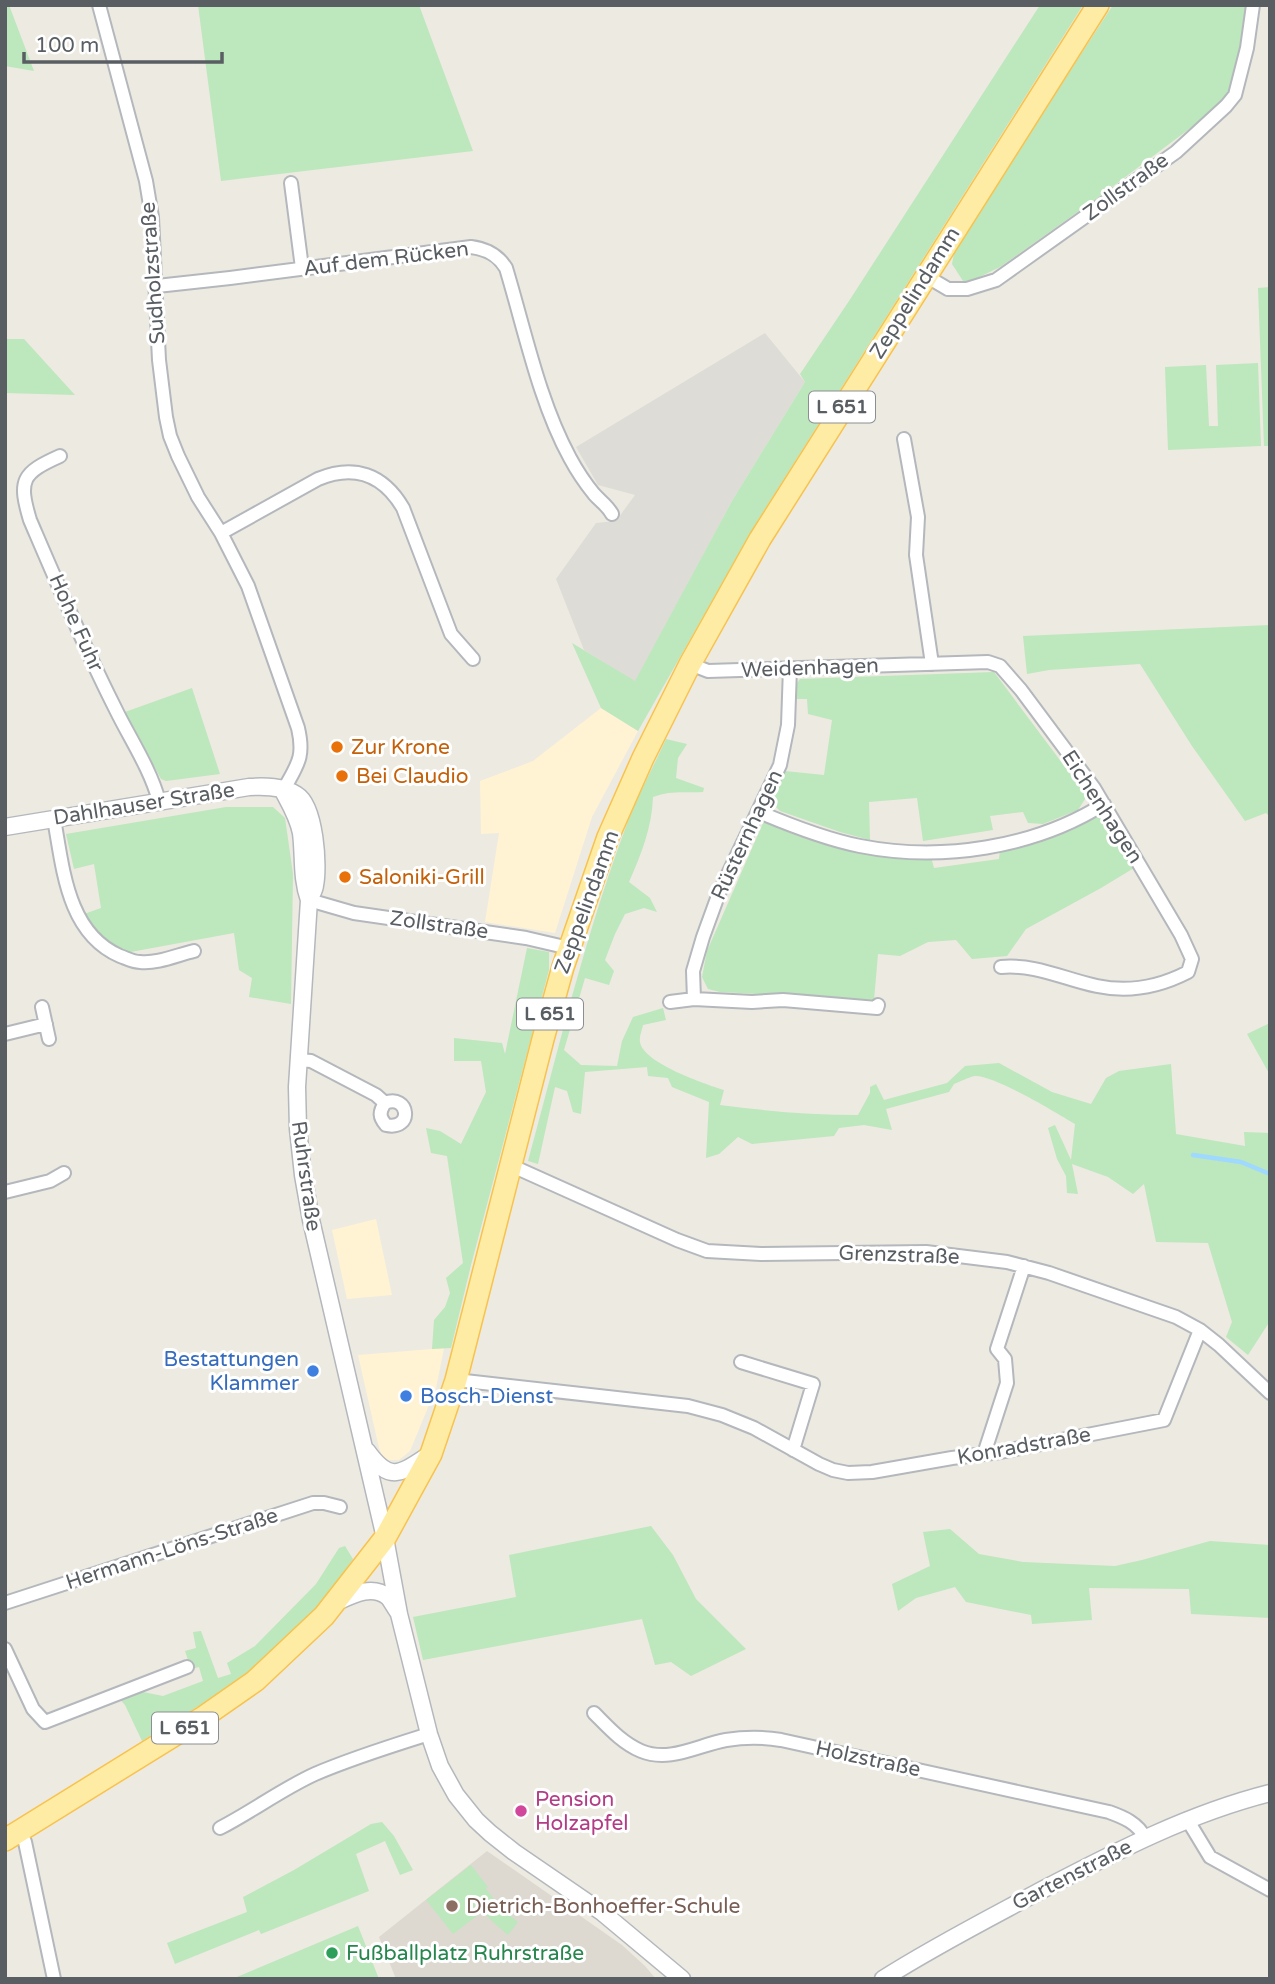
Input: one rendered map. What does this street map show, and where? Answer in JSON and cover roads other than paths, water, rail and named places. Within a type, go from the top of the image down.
[{"type":"main road","name":"Zeppelindamm","points":[[13,1835],[202,1718],[255,1681],[334,1603],[385,1538],[431,1454],[443,1423],[569,948],[608,837],[643,758],[690,664],[760,539],[1098,5]]},
{"type":"street","name":"Sudholzstraße","points":[[99,5],[146,181],[152,217],[159,360],[170,436],[198,497],[221,533],[248,586],[301,741],[302,751],[298,763],[283,790]]},
{"type":"street","name":"Zollstraße","points":[[926,276],[948,289],[967,289],[996,280],[1175,152],[1235,95],[1247,48],[1253,5]]},
{"type":"street","points":[[291,183],[302,268]]},
{"type":"street","name":"Auf dem Rücken","points":[[156,286],[471,247],[487,251],[498,257],[506,268],[531,355],[562,444],[580,476],[612,514]]},
{"type":"street","points":[[905,439],[918,517],[916,555],[932,664]]},
{"type":"street","name":"Hohe Fuhr","points":[[60,456],[36,467],[28,475],[24,484],[25,506],[84,643],[155,785],[159,801]]},
{"type":"street","points":[[221,533],[331,474],[358,473],[380,481],[396,496],[452,634],[473,659]]},
{"type":"street","name":"Weidenhagen","points":[[690,664],[708,671],[988,662],[997,664]]},
{"type":"street","name":"Eichenhagen","points":[[997,664],[1021,690],[1094,788],[1181,935],[1192,959],[1188,972],[1155,986],[1136,989],[1097,986],[1033,967],[1001,967]]},
{"type":"street","name":"Rüsternhagen","points":[[694,999],[693,971],[719,893],[780,765],[788,724],[790,668]]},
{"type":"street","name":"Dahlhauser Straße","points":[[5,827],[249,787],[271,786],[283,790]]},
{"type":"street","name":"Ruhrstraße","points":[[283,790],[299,796],[309,815],[312,825],[315,886],[309,900],[299,1060],[298,1122],[301,1162],[308,1206],[385,1538],[399,1614],[429,1734],[440,1766],[451,1786],[476,1819],[513,1852],[613,1921],[681,1979]]},
{"type":"street","points":[[759,812],[824,837],[861,846],[920,853],[984,848],[1009,842],[1050,830],[1104,804]]},
{"type":"street","points":[[54,819],[63,869],[75,910],[83,926],[95,940],[113,953],[141,963],[194,951]]},
{"type":"street","name":"Zollstraße","points":[[309,900],[354,913],[526,938],[569,948]]},
{"type":"street","points":[[670,1002],[694,999],[752,1002],[783,1000],[877,1009],[878,1005]]},
{"type":"street","points":[[42,1007],[50,1039]]},
{"type":"street","points":[[5,1034],[46,1024]]},
{"type":"street","points":[[299,1060],[311,1061],[385,1103]]},
{"type":"street","name":"Grenzstraße","points":[[510,1165],[707,1251],[761,1254],[926,1252],[1024,1266],[1175,1317],[1200,1330],[1219,1345],[1270,1393]]},
{"type":"street","points":[[6,1190],[50,1181],[64,1173]]},
{"type":"street","points":[[984,1454],[1007,1383],[1005,1359],[997,1349],[1024,1266]]},
{"type":"street","name":"Konradstraße","points":[[456,1380],[688,1406],[722,1415],[754,1428],[833,1470],[848,1473],[872,1472],[1164,1420],[1200,1330]]},
{"type":"street","points":[[741,1362],[813,1384],[793,1450]]},
{"type":"street","points":[[364,1447],[377,1465],[389,1471],[406,1470],[431,1454]]},
{"type":"street","name":"Hermann-Löns-Straße","points":[[5,1603],[313,1503],[340,1507]]},
{"type":"street","points":[[334,1603],[363,1591],[375,1592],[387,1597],[399,1614]]},
{"type":"street","points":[[5,1649],[33,1709],[45,1721],[187,1667]]},
{"type":"street","name":"Holzstraße","points":[[594,1713],[614,1733],[632,1746],[649,1753],[672,1755],[741,1738],[781,1740],[1109,1812],[1126,1818],[1143,1833],[1144,1838]]},
{"type":"street","points":[[220,1828],[315,1774],[429,1734]]},
{"type":"street","name":"Gartenstraße","points":[[888,1977],[949,1939],[1144,1838],[1232,1802],[1270,1793]]},
{"type":"street","points":[[1187,1819],[1210,1857],[1270,1890]]},
{"type":"street","points":[[13,1835],[25,1842],[54,1979]]},
{"type":"waterway","points":[[1193,1155],[1241,1162],[1270,1174]]},
{"type":"place","name":"Zur Krone","points":[[337,747]]},
{"type":"place","name":"Bei Claudio","points":[[342,776]]},
{"type":"place","name":"Saloniki-Grill","points":[[345,877]]},
{"type":"place","name":"Bestattungen Klammer","points":[[313,1371]]},
{"type":"place","name":"Bosch-Dienst","points":[[406,1396]]},
{"type":"place","name":"Pension Holzapfel","points":[[521,1811]]},
{"type":"place","name":"Dietrich-Bonhoeffer-Schule","points":[[452,1906]]},
{"type":"place","name":"Fußballplatz Ruhrstraße","points":[[332,1953]]}]
